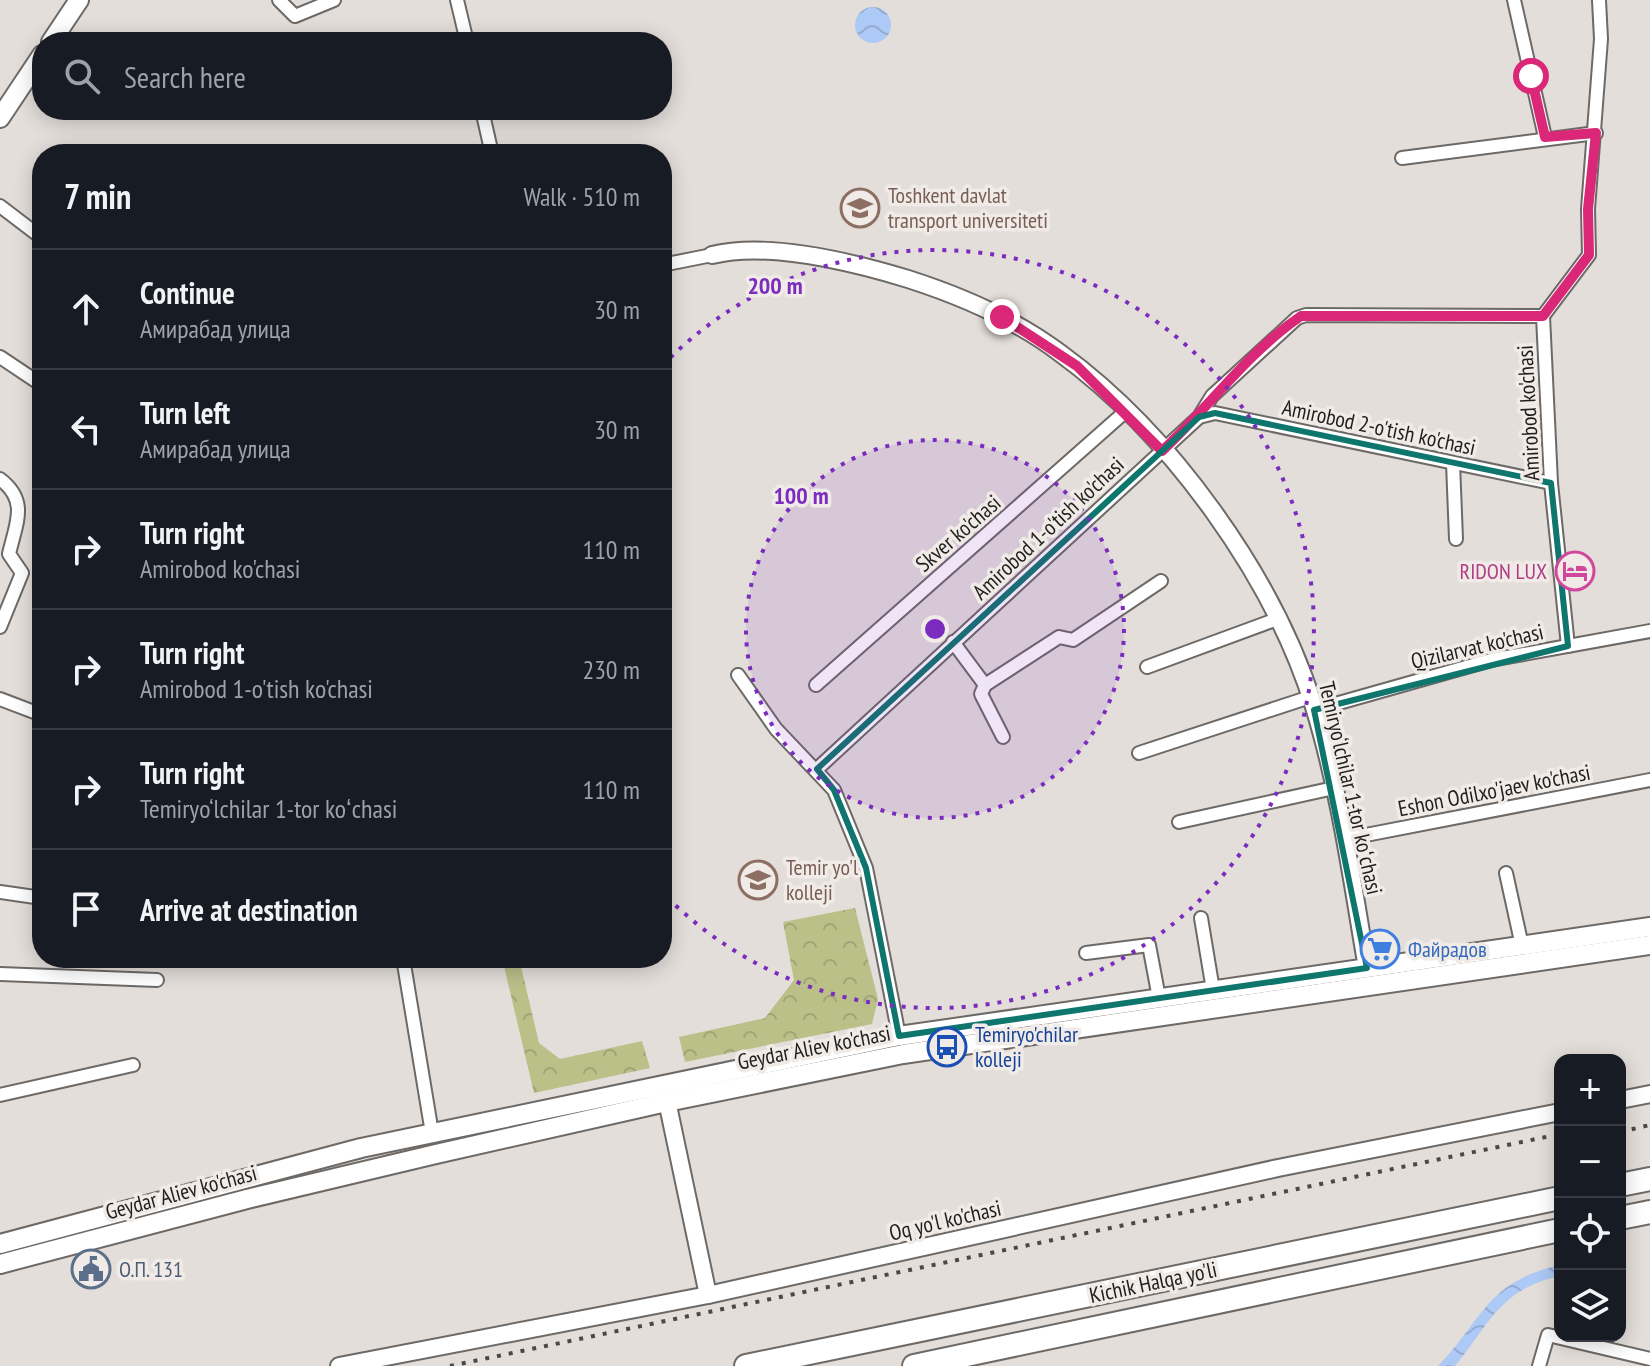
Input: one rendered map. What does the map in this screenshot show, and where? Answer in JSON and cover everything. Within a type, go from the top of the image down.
[{"type":"highway","points":[[1626,1184],[1650,1179]]},
{"type":"highway","name":"Kichik Halqa yo'li","points":[[746,1366],[1554,1199]]},
{"type":"highway","points":[[1626,1217],[1650,1212]]},
{"type":"highway","name":"Kichik Halqa yo'li","points":[[927,1365],[1554,1231]]},
{"type":"main road","points":[[58,32],[79,0]]},
{"type":"main road","points":[[0,118],[32,70]]},
{"type":"main road","name":"Geydar Aliev ko'chasi","points":[[901,1045],[1614,941],[1650,927]]},
{"type":"main road","name":"Geydar Aliev ko'chasi","points":[[0,1244],[432,1133],[666,1094],[901,1045],[1159,998],[1369,976],[1522,946],[1614,941],[1650,945]]},
{"type":"main road","name":"Geydar Aliev ko'chasi","points":[[0,1264],[666,1094]]},
{"type":"main road","points":[[432,1133],[436,1154]]},
{"type":"main road","points":[[240,1180],[247,1199]]},
{"type":"street","points":[[279,0],[295,16],[334,0]]},
{"type":"street","points":[[457,0],[465,32]]},
{"type":"street","points":[[1514,0],[1545,137]]},
{"type":"street","name":"Amirobod ko'chasi","points":[[1568,646],[1551,483],[1543,316],[1589,255],[1588,209],[1601,39],[1599,0]]},
{"type":"street","points":[[484,120],[490,144]]},
{"type":"street","points":[[1402,158],[1545,137],[1596,133]]},
{"type":"street","points":[[0,206],[32,230]]},
{"type":"street","name":"Temiryo‘lchilar 1-tor koʻchasi","points":[[712,255],[737,250],[790,254],[871,269],[939,290],[1002,317],[1041,339],[1077,366],[1126,411],[1226,529],[1280,618],[1312,703],[1334,788],[1369,976]]},
{"type":"street","points":[[672,263],[712,255]]},
{"type":"street","name":"Amirobod 1-o'tish ko'chasi","points":[[817,769],[1199,417],[1212,396],[1301,316],[1543,316]]},
{"type":"street","points":[[0,357],[32,378]]},
{"type":"street","name":"Skver ko'chasi","points":[[816,685],[1126,411]]},
{"type":"street","name":"Amirobod 2-o'tish ko'chasi","points":[[1199,417],[1215,413],[1551,483]]},
{"type":"street","points":[[1453,463],[1456,539]]},
{"type":"street","points":[[0,479],[14,490],[19,503],[9,554],[22,573],[0,627]]},
{"type":"street","points":[[1003,737],[981,694],[985,685],[1059,637],[1073,640],[1161,581]]},
{"type":"street","points":[[1147,667],[1280,618]]},
{"type":"street","name":"Qizilarvat ko'chasi","points":[[1139,753],[1312,703],[1468,666],[1650,631]]},
{"type":"street","points":[[953,642],[985,685]]},
{"type":"street","points":[[738,675],[776,729],[834,790],[866,868],[901,1045]]},
{"type":"street","points":[[0,699],[32,711]]},
{"type":"street","name":"Eshon Odilxo'jaev ko'chasi","points":[[1345,839],[1650,780]]},
{"type":"street","points":[[1179,822],[1334,788]]},
{"type":"street","points":[[1506,873],[1522,946]]},
{"type":"street","points":[[0,892],[32,897]]},
{"type":"street","points":[[1201,918],[1213,990]]},
{"type":"street","points":[[1086,953],[1149,945],[1159,998]]},
{"type":"street","points":[[405,968],[432,1133]]},
{"type":"street","points":[[0,974],[157,980]]},
{"type":"street","points":[[0,1095],[133,1065]]},
{"type":"street","points":[[666,1094],[708,1295]]},
{"type":"street","points":[[1626,1099],[1650,1094]]},
{"type":"street","name":"Oq yo'l ko'chasi","points":[[339,1366],[708,1295],[1278,1168],[1554,1113]]},
{"type":"street","points":[[1539,1366],[1548,1335],[1650,1359]]},
{"type":"highlighted area","points":[[1215,413],[1551,483],[1568,646],[1314,710],[1367,968],[899,1036],[866,868],[834,790],[817,769],[1199,417]]},
{"type":"green space","points":[[855,908],[878,999],[872,1024],[685,1062],[679,1037],[765,1018],[794,980],[783,922]]},
{"type":"green space","points":[[504,968],[521,968],[539,1043],[560,1059],[642,1041],[650,1068],[534,1093]]},
{"type":"water","points":[[873,7],[886,12],[891,25],[886,38],[873,43],[860,38],[855,25],[860,12]]},
{"type":"water","points":[[1554,1267],[1554,1278],[1523,1290],[1510,1299],[1488,1322],[1455,1366],[1438,1366],[1488,1304],[1516,1281]]},
{"type":"railway","points":[[1626,1131],[1650,1125]]},
{"type":"railway","points":[[450,1366],[1554,1135]]},
{"type":"place","name":"Toshkent davlat transport universiteti","points":[[860,208]]},
{"type":"place","name":"RIDON LUX","points":[[1575,571]]},
{"type":"place","name":"Temir yo'l kolleji","points":[[758,880]]},
{"type":"place","name":"Файрадов","points":[[1380,949]]},
{"type":"place","name":"Temiryo'chilar kolleji","points":[[947,1047]]},
{"type":"place","name":"О.П. 131","points":[[91,1269]]},
{"type":"route","points":[[1002,317],[1041,339],[1077,366],[1126,411],[1162,451],[1199,417],[1212,396],[1301,316],[1543,316],[1589,255],[1588,209],[1596,133],[1545,137],[1531,76]]}]
